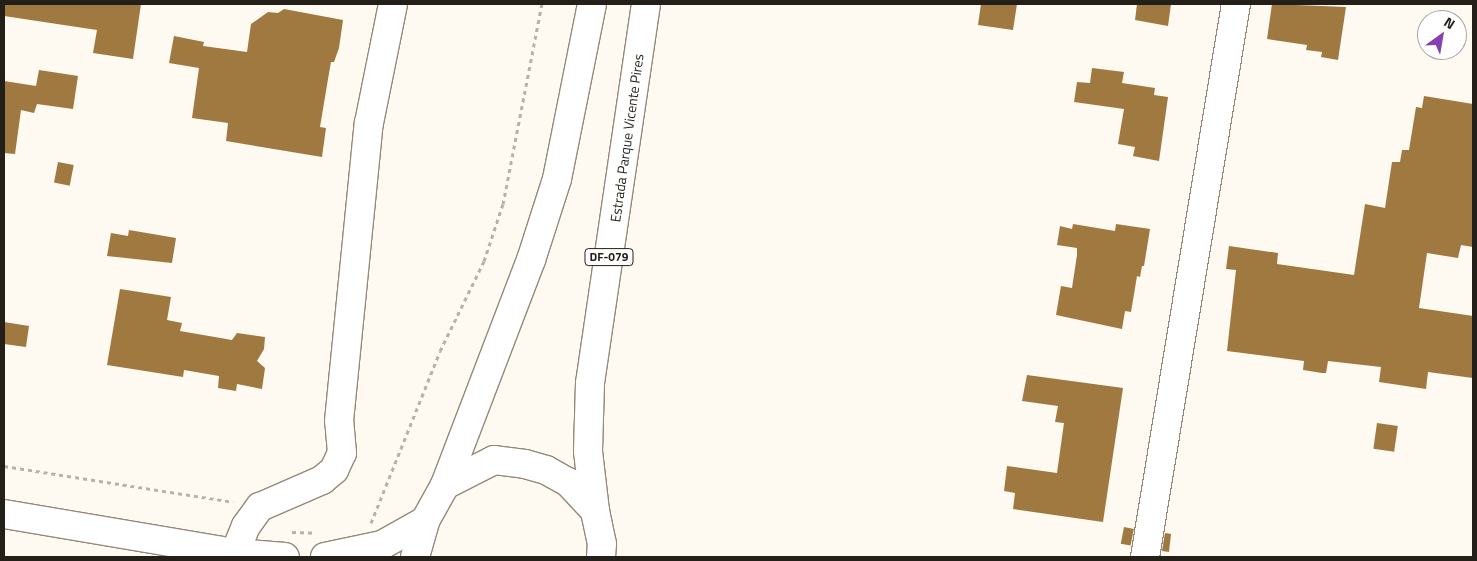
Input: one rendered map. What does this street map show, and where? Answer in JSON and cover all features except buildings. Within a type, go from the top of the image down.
[{"type":"street","points":[[235,555],[260,506],[322,480],[334,470],[342,453],[339,421],[369,123],[393,4]]},
{"type":"street","points":[[415,557],[425,521],[446,485],[531,260],[557,179],[592,4]]},
{"type":"street","name":"Estrada Parque Vicente Pires","points":[[595,510],[588,452],[590,382],[646,4]]},
{"type":"street","points":[[1145,557],[1236,4]]},
{"type":"street","points":[[446,485],[494,460],[525,464],[546,470],[568,482],[595,510]]},
{"type":"street","name":"DF-079","points":[[595,510],[605,553]]},
{"type":"street","points":[[4,514],[235,555],[285,557]]},
{"type":"street","points":[[323,545],[362,552],[382,545],[425,521]]},
{"type":"path","points":[[362,552],[440,351],[484,261],[495,229],[505,195],[542,4]]},
{"type":"path","points":[[4,466],[260,506],[283,532],[323,545]]}]
